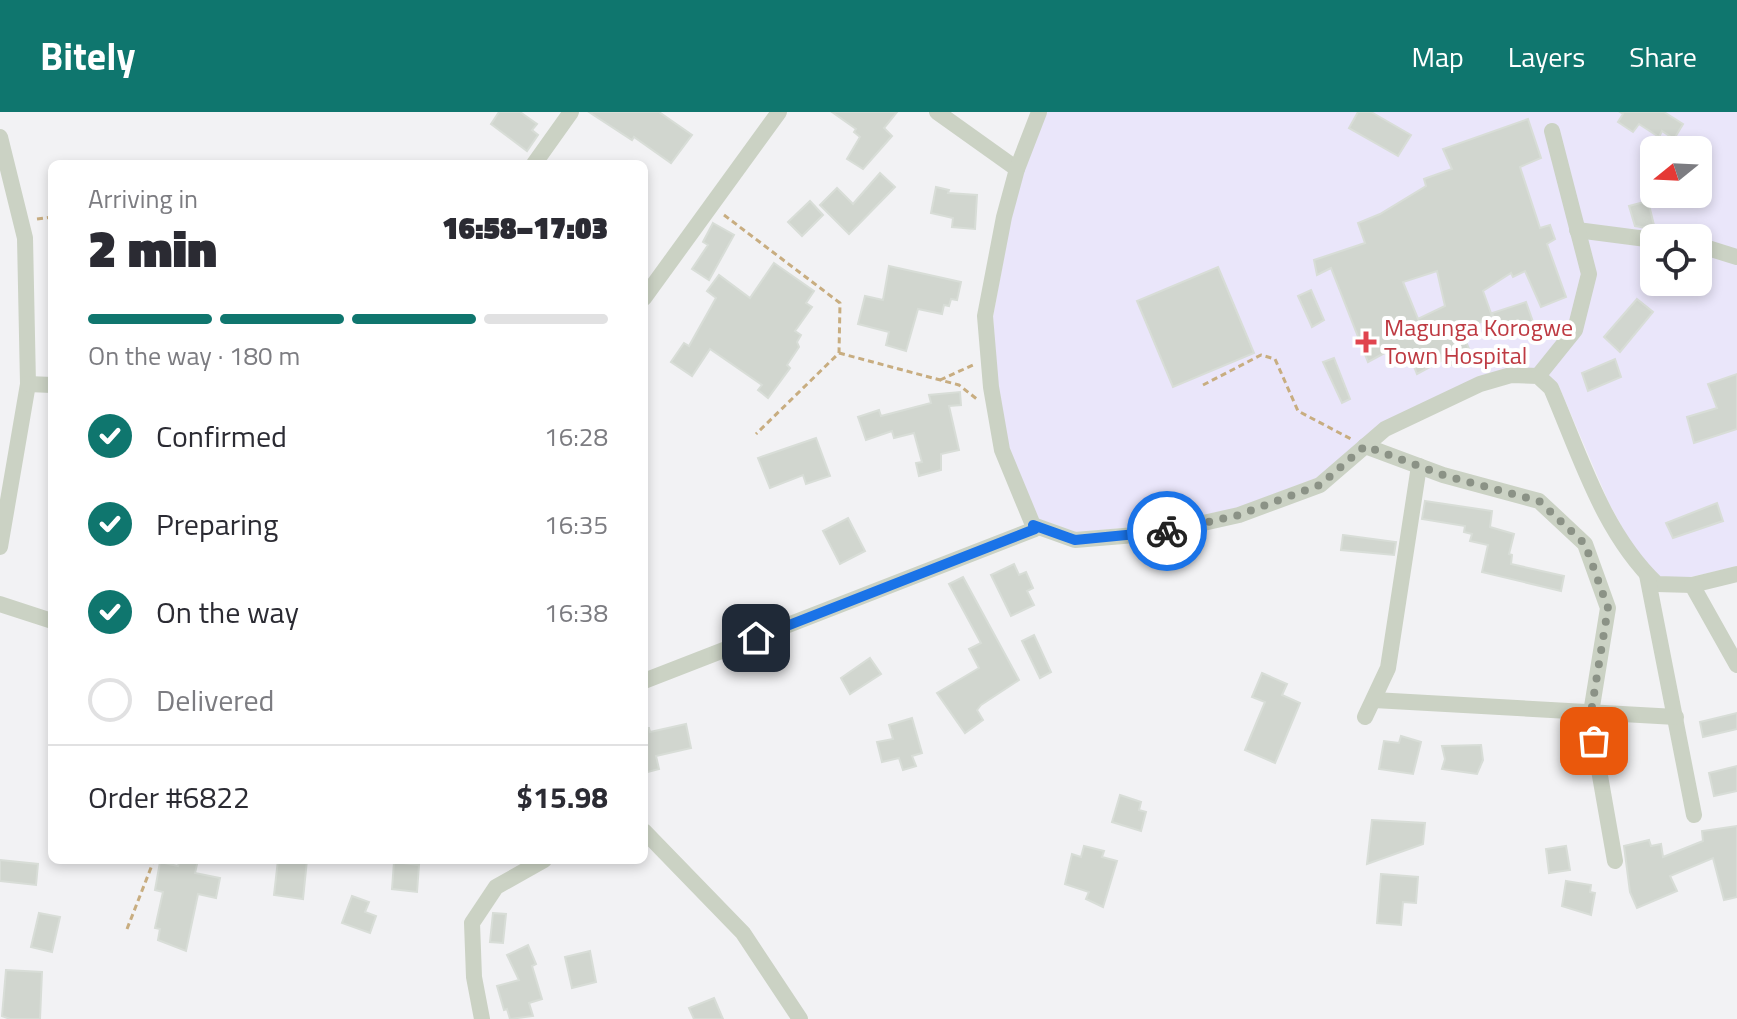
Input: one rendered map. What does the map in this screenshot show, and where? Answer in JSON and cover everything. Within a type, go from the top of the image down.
[{"type":"street","points":[[537,160],[571,112]]},
{"type":"street","points":[[648,292],[779,112]]},
{"type":"street","points":[[937,112],[1017,169]]},
{"type":"street","points":[[648,679],[1035,529],[1002,450],[985,316],[1004,217],[1017,169],[1039,112]]},
{"type":"street","points":[[1538,376],[1575,330],[1589,274],[1552,131]]},
{"type":"street","points":[[0,137],[25,238],[28,384],[0,547]]},
{"type":"street","points":[[1577,230],[1640,238]]},
{"type":"street","points":[[1712,249],[1737,257]]},
{"type":"street","points":[[1033,525],[1075,540],[1159,533],[1239,515],[1320,485],[1385,429],[1480,384],[1511,375],[1538,376],[1551,388],[1602,506],[1633,560],[1647,575],[1657,584],[1692,585],[1737,574]]},
{"type":"street","points":[[28,384],[48,385]]},
{"type":"street","points":[[1365,446],[1419,466],[1539,501],[1585,544],[1608,608],[1591,713],[1615,861]]},
{"type":"street","points":[[1365,717],[1388,668],[1419,466]]},
{"type":"street","points":[[1647,575],[1694,815]]},
{"type":"street","points":[[1692,585],[1737,665]]},
{"type":"street","points":[[0,604],[48,620]]},
{"type":"street","points":[[1374,700],[1676,717]]},
{"type":"street","points":[[648,835],[743,933],[800,1019]]},
{"type":"street","points":[[482,1019],[474,977],[472,923],[496,887],[537,864]]},
{"type":"path","points":[[711,205],[840,303],[839,353],[756,434]]},
{"type":"path","points":[[839,353],[959,385],[996,415]]},
{"type":"path","points":[[1203,385],[1261,355],[1275,359],[1298,411],[1365,446]]},
{"type":"path","points":[[940,380],[989,358]]},
{"type":"path","points":[[127,929],[152,864]]},
{"type":"shaded area","name":"Magunga Korogwe Town Hospital","points":[[1047,112],[1737,112],[1737,566],[1691,577],[1660,577],[1638,556],[1609,503],[1558,384],[1541,369],[1478,376],[1316,478],[1237,508],[1158,525],[1076,532],[1039,519],[1009,448],[998,386],[993,317],[1011,219],[1024,171]]},
{"type":"building","points":[[499,112],[520,112],[537,124],[532,130],[538,135],[527,151],[491,124]]},
{"type":"building","points":[[589,112],[659,112],[692,135],[671,163],[634,137],[632,140]]},
{"type":"building","points":[[832,112],[897,112],[884,128],[892,136],[863,169],[847,159],[860,137],[854,132],[856,129]]},
{"type":"building","points":[[1358,112],[1371,112],[1411,135],[1398,156],[1349,128]]},
{"type":"building","points":[[1620,112],[1664,112],[1683,124],[1676,136],[1662,131],[1657,136],[1639,124],[1633,132],[1618,122],[1623,114]]},
{"type":"building","points":[[1528,119],[1541,158],[1520,167],[1540,228],[1550,225],[1555,239],[1547,244],[1566,297],[1541,307],[1525,271],[1513,277],[1511,273],[1483,291],[1492,316],[1462,332],[1472,356],[1451,365],[1448,357],[1417,374],[1411,359],[1399,365],[1392,349],[1368,362],[1331,268],[1317,275],[1314,260],[1365,243],[1358,223],[1380,214],[1426,186],[1424,179],[1452,169],[1443,149]],"holes":[[[1437,271],[1445,306],[1418,319],[1403,282]]]},
{"type":"building","points":[[880,173],[895,187],[849,234],[820,205],[837,188],[853,204]]},
{"type":"building","points":[[936,187],[949,190],[948,193],[977,195],[975,229],[952,227],[953,218],[931,213]]},
{"type":"building","points":[[810,201],[823,215],[802,236],[788,222]]},
{"type":"building","points":[[1640,203],[1640,208],[1650,208],[1654,224],[1635,226],[1629,206]]},
{"type":"building","points":[[713,223],[734,235],[709,280],[692,269],[708,245],[703,242]]},
{"type":"building","points":[[774,263],[814,291],[806,303],[812,307],[795,331],[801,335],[797,342],[799,347],[787,365],[790,368],[768,398],[758,390],[762,385],[710,349],[692,376],[671,362],[684,343],[689,346],[716,298],[707,291],[719,275],[750,298]]},
{"type":"building","points":[[889,266],[961,282],[957,300],[951,299],[949,306],[944,305],[942,314],[918,309],[906,351],[886,345],[889,332],[858,324],[865,296],[883,300]]},
{"type":"building","points":[[1218,267],[1254,353],[1173,387],[1137,301]]},
{"type":"building","points":[[1311,290],[1324,320],[1312,327],[1298,296]]},
{"type":"building","points":[[1637,299],[1653,312],[1620,352],[1604,337]]},
{"type":"building","points":[[1526,302],[1533,322],[1519,333],[1501,336],[1492,313]]},
{"type":"building","points":[[1334,358],[1350,399],[1342,403],[1323,362]]},
{"type":"building","points":[[1615,359],[1621,377],[1588,391],[1582,373]]},
{"type":"building","points":[[1737,374],[1737,429],[1694,443],[1687,417],[1717,408],[1708,384]]},
{"type":"building","points":[[960,392],[961,405],[949,406],[959,450],[941,454],[941,470],[919,476],[916,463],[922,462],[914,433],[894,438],[892,431],[866,440],[858,417],[879,410],[881,416],[931,403],[929,395]]},
{"type":"building","points":[[816,438],[830,476],[806,484],[803,475],[770,488],[758,458]]},
{"type":"building","points":[[1425,501],[1492,511],[1490,527],[1514,534],[1509,554],[1512,555],[1511,564],[1564,576],[1561,591],[1482,572],[1488,545],[1470,541],[1472,534],[1464,532],[1465,526],[1422,519]]},
{"type":"building","points":[[1717,503],[1723,521],[1673,538],[1666,523]]},
{"type":"building","points":[[848,518],[865,551],[840,564],[823,531]]},
{"type":"building","points":[[1343,535],[1396,542],[1394,555],[1341,550]]},
{"type":"building","points":[[1014,564],[1019,575],[1026,572],[1033,588],[1027,591],[1034,605],[1011,616],[991,575]]},
{"type":"building","points":[[963,577],[1019,680],[981,705],[977,710],[983,720],[965,733],[937,693],[979,668],[969,649],[981,643],[949,584]]},
{"type":"building","points":[[1034,635],[1051,672],[1040,678],[1022,641]]},
{"type":"building","points":[[870,658],[881,674],[850,694],[841,678]]},
{"type":"building","points":[[1262,673],[1287,684],[1282,695],[1300,703],[1275,763],[1245,750],[1265,702],[1252,697]]},
{"type":"building","points":[[1737,713],[1737,729],[1703,737],[1700,722]]},
{"type":"building","points":[[912,718],[922,753],[912,756],[916,766],[903,770],[899,758],[882,762],[877,742],[893,739],[889,725]]},
{"type":"building","points":[[686,724],[691,748],[656,756],[659,769],[648,772],[648,728],[650,732]]},
{"type":"building","points":[[1401,736],[1421,742],[1413,774],[1379,769],[1384,741],[1399,743]]},
{"type":"building","points":[[1481,745],[1483,760],[1477,774],[1442,769],[1445,759],[1442,746]]},
{"type":"building","points":[[1737,766],[1737,791],[1714,796],[1709,773]]},
{"type":"building","points":[[1120,795],[1141,802],[1139,810],[1146,812],[1141,831],[1112,822]]},
{"type":"building","points":[[1372,820],[1425,823],[1423,844],[1367,864]]},
{"type":"building","points":[[1737,826],[1737,897],[1724,900],[1713,858],[1670,876],[1677,891],[1637,908],[1630,892],[1624,846],[1649,840],[1651,846],[1661,844],[1663,857],[1703,841],[1702,831]]},
{"type":"building","points":[[1084,846],[1104,851],[1102,857],[1117,861],[1103,907],[1086,899],[1089,892],[1065,884],[1072,854],[1081,857]]},
{"type":"building","points":[[1566,846],[1570,870],[1549,873],[1546,849]]},
{"type":"building","points":[[0,860],[38,864],[36,885],[0,881]]},
{"type":"building","points":[[160,864],[197,864],[195,873],[220,878],[216,898],[198,894],[186,951],[158,940],[160,929],[155,928],[163,892],[155,890]]},
{"type":"building","points":[[278,864],[307,864],[303,899],[274,895]]},
{"type":"building","points":[[394,864],[419,865],[417,892],[392,889]]},
{"type":"building","points":[[1381,874],[1418,877],[1416,903],[1403,902],[1401,925],[1377,923]]},
{"type":"building","points":[[1566,881],[1591,885],[1590,892],[1595,893],[1591,915],[1562,906]]},
{"type":"building","points":[[352,896],[369,902],[365,912],[376,916],[370,933],[342,923]]},
{"type":"building","points":[[39,913],[60,917],[52,952],[31,947]]},
{"type":"building","points":[[493,913],[506,914],[503,943],[490,942]]},
{"type":"building","points":[[528,945],[536,964],[532,966],[542,999],[529,1003],[533,1016],[510,1019],[497,986],[519,980],[507,955]]},
{"type":"building","points":[[590,951],[596,982],[572,988],[565,957]]},
{"type":"building","points":[[6,970],[42,972],[40,1019],[2,1016]]},
{"type":"building","points":[[714,998],[723,1019],[694,1019],[689,1008]]},
{"type":"way so far","points":[[1167,531],[1239,515],[1320,485],[1365,446],[1443,475],[1539,501],[1585,544],[1608,608],[1590,719],[1594,741]]},
{"type":"place","name":"Magunga Korogwe Town Hospital","points":[[1366,342]]},
{"type":"route","points":[[756,638],[1035,529],[1033,525],[1075,540],[1167,531]]}]
